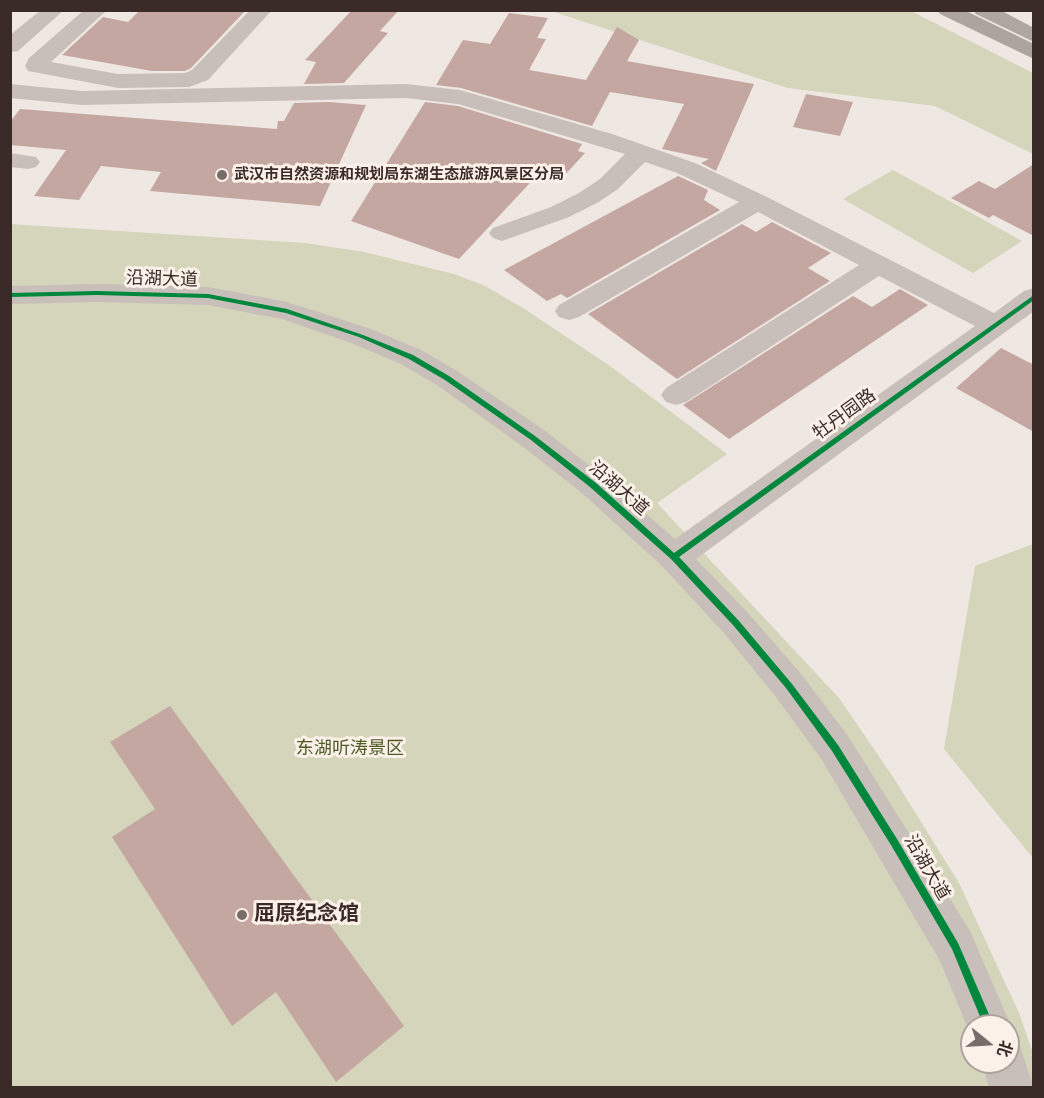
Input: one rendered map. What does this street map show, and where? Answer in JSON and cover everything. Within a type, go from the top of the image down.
[{"type":"highway","points":[[982,10],[1034,36]]},
{"type":"main road","points":[[947,10],[1034,53]]},
{"type":"street","points":[[10,46],[54,10]]},
{"type":"street","points":[[98,10],[36,66],[118,81],[189,80],[200,75],[262,10]]},
{"type":"street","points":[[10,91],[82,98],[406,91],[443,94],[481,102],[642,151],[686,168],[758,202],[995,325]]},
{"type":"street","points":[[502,232],[551,216],[588,198],[609,184],[642,151]]},
{"type":"street","points":[[569,311],[758,202]]},
{"type":"street","points":[[676,395],[879,264]]},
{"type":"street","name":"沿湖大道","points":[[10,294],[98,293],[208,296],[287,311],[361,336],[411,357],[447,378],[533,438],[593,486],[674,557],[766,659],[835,748],[894,842],[955,946],[984,1014]]},
{"type":"street","name":"牡丹园路","points":[[674,557],[1034,297]]},
{"type":"green space","points":[[551,11],[911,11],[1033,73],[1033,154],[935,106],[788,88]]},
{"type":"green space","points":[[893,170],[1022,241],[973,273],[843,199]]},
{"type":"green space","name":"东湖听涛景区","points":[[10,224],[305,243],[364,252],[454,274],[485,286],[523,308],[610,366],[727,454],[657,503],[839,698],[893,777],[959,883],[1019,1014],[960,1014],[960,1074],[1020,1074],[1020,1016],[1033,1053],[1033,1087],[11,1087]]},
{"type":"green space","points":[[1033,544],[1033,858],[944,749],[975,566]]},
{"type":"building","points":[[140,10],[246,10],[191,68],[185,71],[152,71],[62,55],[103,17],[128,22]]},
{"type":"building","points":[[352,10],[399,10],[380,31],[388,33],[344,83],[304,84],[316,62],[305,60]]},
{"type":"building","points":[[509,13],[548,18],[537,38],[546,39],[529,70],[586,80],[617,27],[639,40],[627,61],[754,84],[716,171],[701,163],[709,159],[662,149],[684,104],[610,92],[592,126],[461,88],[436,85],[463,40],[490,44]]},
{"type":"building","points":[[806,94],[853,102],[840,136],[793,127]]},
{"type":"building","points":[[329,102],[366,105],[320,206],[150,191],[161,172],[101,166],[79,200],[34,196],[66,150],[10,145],[10,122],[20,109],[277,129],[278,121],[284,121],[294,103]]},
{"type":"building","points":[[425,102],[458,106],[582,144],[578,151],[585,153],[563,177],[542,170],[459,259],[351,221]]},
{"type":"building","points":[[1034,164],[1034,236],[993,215],[989,218],[951,198],[979,181],[995,189]]},
{"type":"building","points":[[678,176],[708,190],[704,200],[720,210],[567,298],[561,294],[547,301],[504,270]]},
{"type":"building","points":[[772,222],[831,253],[808,268],[830,281],[677,379],[588,314],[742,224],[756,232]]},
{"type":"building","points":[[900,289],[928,305],[729,439],[683,405],[853,296],[872,307]]},
{"type":"building","points":[[1001,348],[1034,365],[1034,432],[956,388]]},
{"type":"building","name":"屈原纪念馆","points":[[170,706],[404,1026],[336,1082],[276,992],[232,1026],[112,837],[155,809],[110,742]]},
{"type":"cycle path","points":[[10,295],[97,293],[208,296],[287,311],[361,336],[411,357],[447,378],[533,438],[593,485],[674,557],[736,623],[789,686],[835,748],[894,842],[955,946],[984,1014]]},
{"type":"cycle path","points":[[674,557],[1034,297]]},
{"type":"place","name":"武汉市自然资源和规划局东湖生态旅游风景区分局","points":[[222,175]]},
{"type":"place","name":"屈原纪念馆","points":[[242,915]]}]
